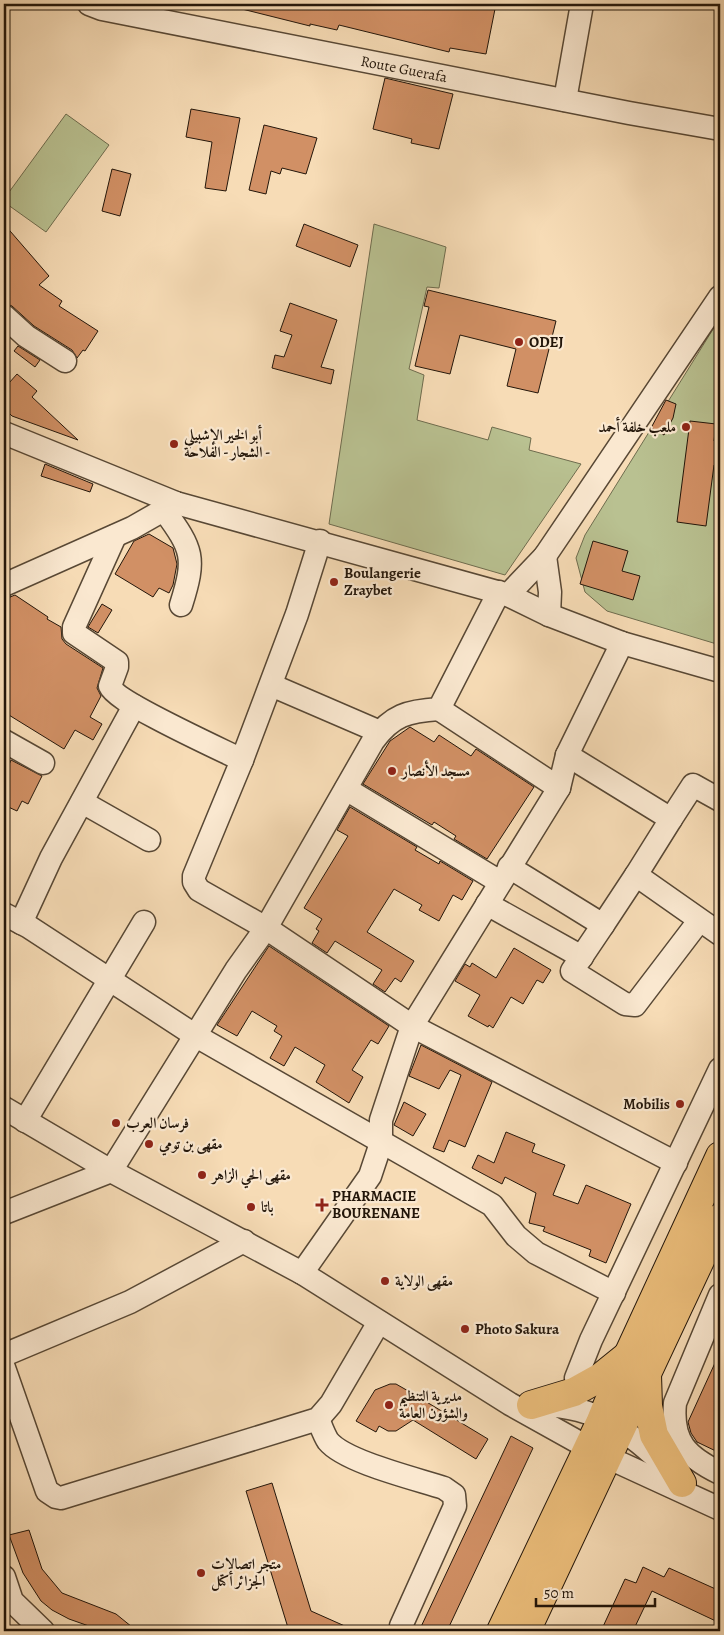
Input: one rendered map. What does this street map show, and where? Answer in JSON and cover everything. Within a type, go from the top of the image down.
[{"type":"main road","points":[[611,1424],[628,1355],[720,1156]]},
{"type":"main road","points":[[526,1631],[611,1424],[646,1374],[720,1219]]},
{"type":"main road","points":[[520,1405],[566,1396],[601,1377],[628,1355]]},
{"type":"main road","points":[[646,1374],[648,1406],[654,1435],[689,1490]]},
{"type":"main road","points":[[501,1631],[598,1452]]},
{"type":"street","name":"Route Guerafa","points":[[89,4],[102,9],[565,100],[720,128]]},
{"type":"street","points":[[565,100],[582,4]]},
{"type":"street","points":[[439,709],[503,594],[545,556],[720,297]]},
{"type":"street","points":[[4,316],[26,336],[65,361]]},
{"type":"street","points":[[4,433],[170,506],[320,541],[503,594],[549,615],[622,643],[720,671]]},
{"type":"street","points":[[4,585],[115,536],[170,506]]},
{"type":"street","points":[[170,506],[190,552],[189,581],[181,605]]},
{"type":"street","points":[[115,536],[74,627],[74,633],[115,659],[118,667],[110,686],[112,692],[134,706],[242,760]]},
{"type":"street","points":[[320,541],[297,614],[271,685],[194,876],[194,882],[199,890],[266,928],[412,1026],[676,1163]]},
{"type":"street","points":[[545,556],[550,592],[549,615]]},
{"type":"street","points":[[302,1274],[370,1176],[381,1143],[381,1120],[412,1026],[559,788],[567,755],[622,643]]},
{"type":"street","points":[[271,685],[380,732]]},
{"type":"street","points":[[134,706],[52,858],[12,919],[196,1036],[492,1205],[516,1236],[536,1253],[614,1293]]},
{"type":"street","points":[[4,1213],[111,1171],[236,970],[266,928],[380,732],[405,713],[439,709],[559,788]]},
{"type":"street","points":[[4,741],[43,763]]},
{"type":"street","points":[[567,755],[672,820]]},
{"type":"street","points":[[699,921],[635,1005],[625,1004],[572,971],[693,785],[720,800]]},
{"type":"street","points":[[346,789],[505,875],[603,925]]},
{"type":"street","points":[[82,802],[149,840]]},
{"type":"street","points":[[636,875],[720,934]]},
{"type":"street","points":[[487,904],[582,957]]},
{"type":"street","points":[[26,1121],[144,922]]},
{"type":"street","points":[[580,1388],[576,1378],[720,1068]]},
{"type":"street","points":[[4,1108],[111,1171],[244,1241],[302,1274],[598,1452],[689,1490],[720,1509]]},
{"type":"street","points":[[4,1355],[130,1302],[244,1241]]},
{"type":"street","points":[[720,1295],[675,1403],[673,1420],[678,1438],[689,1454],[720,1474]]},
{"type":"street","points":[[4,1368],[47,1491],[61,1498],[318,1419],[331,1404],[379,1322]]},
{"type":"street","points":[[520,1405],[568,1406],[611,1424],[635,1438],[689,1490]]},
{"type":"street","points":[[318,1419],[328,1441],[360,1461],[444,1488],[454,1495],[455,1506],[402,1626]]},
{"type":"street","points":[[4,1577],[12,1601],[43,1631]]},
{"type":"green space","points":[[66,114],[109,145],[46,232],[4,202],[4,199]]},
{"type":"green space","points":[[374,224],[446,247],[439,288],[427,287],[409,369],[424,375],[417,420],[488,440],[492,427],[531,438],[529,450],[581,464],[505,575],[329,524]]},
{"type":"green space","name":"ملعب خلفة أحمد","points":[[720,318],[720,645],[607,611],[585,592],[576,558],[585,535]]},
{"type":"building","points":[[239,4],[496,4],[486,54],[450,48],[449,52],[339,25],[337,30],[310,24],[310,26],[238,8]]},
{"type":"building","points":[[385,78],[453,94],[439,149],[411,143],[412,139],[373,129]]},
{"type":"building","points":[[191,109],[240,118],[226,191],[205,188],[212,142],[186,137]]},
{"type":"building","points":[[264,125],[317,138],[306,174],[282,168],[280,174],[271,171],[266,194],[249,190]]},
{"type":"building","points":[[112,169],[131,174],[120,216],[102,211]]},
{"type":"building","points":[[4,224],[49,276],[39,285],[62,301],[59,306],[98,331],[85,351],[83,350],[77,358],[72,350],[34,326],[12,306],[4,303]]},
{"type":"building","points":[[304,224],[358,245],[350,267],[296,246]]},
{"type":"building","name":"ODEJ","points":[[428,290],[556,321],[538,393],[507,386],[516,349],[460,335],[450,374],[415,366],[429,307],[424,306]]},
{"type":"building","points":[[290,303],[337,320],[321,367],[334,370],[331,384],[272,368],[275,355],[284,357],[292,335],[280,331]]},
{"type":"building","points":[[18,346],[40,360],[35,367],[14,351]]},
{"type":"building","points":[[17,374],[37,391],[32,397],[78,440],[12,416],[4,408],[4,381],[9,383]]},
{"type":"building","points":[[666,400],[676,404],[673,418],[664,435],[651,428]]},
{"type":"building","points":[[690,421],[716,424],[714,441],[720,442],[720,466],[714,465],[706,526],[677,522]]},
{"type":"building","points":[[45,464],[93,484],[90,492],[41,476]]},
{"type":"building","points":[[149,534],[173,548],[177,564],[173,585],[169,593],[159,588],[153,597],[115,574],[134,541]]},
{"type":"building","points":[[593,541],[628,551],[622,571],[640,576],[633,600],[580,584]]},
{"type":"building","points":[[15,595],[61,627],[62,639],[66,644],[103,668],[97,688],[101,696],[90,717],[102,724],[93,740],[75,730],[64,749],[4,712],[4,606],[10,597]]},
{"type":"building","points":[[102,604],[112,610],[98,633],[88,627]]},
{"type":"building","points":[[410,727],[434,742],[439,735],[471,756],[476,749],[534,787],[487,859],[454,839],[456,836],[434,822],[432,825],[363,784],[390,741]]},
{"type":"building","points":[[11,760],[42,776],[28,804],[22,801],[17,811],[4,805],[4,777]]},
{"type":"building","points":[[350,807],[417,847],[415,850],[439,864],[440,861],[473,881],[462,900],[453,895],[439,921],[419,910],[422,905],[394,889],[367,932],[414,961],[401,982],[395,978],[385,992],[373,984],[382,970],[335,941],[327,953],[312,943],[319,931],[316,929],[322,919],[304,908],[348,836],[337,830]]},
{"type":"building","points":[[269,946],[389,1026],[378,1044],[371,1040],[352,1070],[363,1077],[349,1103],[316,1082],[325,1065],[295,1047],[284,1066],[270,1058],[282,1036],[274,1031],[277,1026],[252,1011],[237,1036],[217,1025]]},
{"type":"building","points":[[514,948],[551,970],[543,983],[537,980],[523,1004],[511,997],[493,1028],[489,1025],[488,1027],[468,1016],[480,995],[455,981],[465,964],[470,967],[472,963],[496,978]]},
{"type":"building","points":[[421,1045],[492,1082],[465,1147],[449,1140],[444,1152],[433,1148],[461,1075],[450,1070],[439,1089],[409,1076]]},
{"type":"building","points":[[404,1102],[426,1114],[413,1136],[394,1125]]},
{"type":"building","points":[[506,1132],[535,1144],[532,1152],[565,1165],[553,1195],[578,1204],[586,1185],[631,1204],[606,1263],[589,1256],[591,1250],[543,1231],[545,1227],[529,1223],[536,1193],[505,1177],[502,1184],[472,1168],[478,1155],[494,1163]]},
{"type":"building","points":[[720,1352],[720,1453],[697,1442],[691,1433],[688,1422]]},
{"type":"building","points":[[390,1384],[396,1384],[488,1439],[476,1459],[413,1420],[396,1431],[388,1431],[379,1426],[376,1432],[356,1421],[375,1390]]},
{"type":"building","points":[[511,1436],[533,1448],[447,1631],[419,1631]]},
{"type":"building","points":[[272,1483],[311,1611],[356,1631],[289,1631],[246,1491]]},
{"type":"building","points":[[29,1530],[42,1569],[62,1593],[116,1614],[137,1631],[103,1631],[69,1619],[52,1610],[41,1601],[23,1573],[9,1535]]},
{"type":"building","points":[[643,1567],[664,1577],[669,1568],[720,1591],[720,1623],[652,1591],[633,1631],[601,1631],[625,1579],[636,1583]]},
{"type":"place","name":"ODEJ","points":[[519,342]]},
{"type":"place","name":"ملعب خلفة أحمد","points":[[686,427]]},
{"type":"place","name":"أبو الخير الإشبيلي الشجار - الفلاحة -","points":[[174,444]]},
{"type":"place","name":"Boulangerie Zraybet","points":[[334,582]]},
{"type":"place","name":"مسجد الأنصار","points":[[392,771]]},
{"type":"place","name":"Mobilis","points":[[680,1104]]},
{"type":"place","name":"فرسان العرب","points":[[116,1123]]},
{"type":"place","name":"مقهى بن تومي","points":[[149,1144]]},
{"type":"place","name":"مقهى الحي الزاهر","points":[[202,1175]]},
{"type":"place","name":"PHARMACIE BOURENANE","points":[[322,1205]]},
{"type":"place","name":"باتا","points":[[251,1207]]},
{"type":"place","name":"مقهى الولاية","points":[[385,1281]]},
{"type":"place","name":"Photo Sakura","points":[[465,1329]]},
{"type":"place","name":"مديرية التنظيم والشؤون العامة","points":[[389,1405]]},
{"type":"place","name":"متجر اتصالات الجزائر أكتل","points":[[201,1573]]}]
